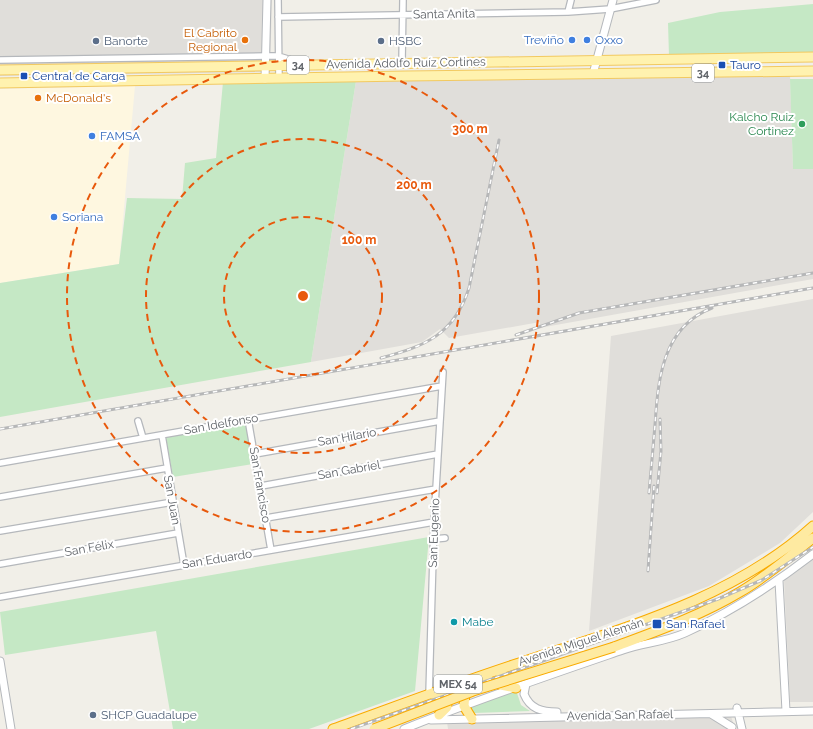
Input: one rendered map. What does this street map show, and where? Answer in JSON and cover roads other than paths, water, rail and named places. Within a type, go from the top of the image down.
[{"type":"highway","name":"Avenida Miguel Alemán","points":[[333,729],[429,694],[668,612],[728,584],[778,554],[813,526]]},
{"type":"highway","name":"Avenida Miguel Alemán","points":[[374,729],[467,694],[614,647],[692,617],[740,592],[765,576],[813,538]]},
{"type":"highway","points":[[625,649],[656,632]]},
{"type":"highway","points":[[472,719],[464,706],[464,696],[467,690],[502,674],[571,649],[584,642]]},
{"type":"highway","points":[[502,674],[500,679],[501,685],[516,688]]},
{"type":"highway","points":[[429,694],[442,695],[446,700],[446,707],[439,715]]},
{"type":"main road","points":[[251,65],[263,56]]},
{"type":"main road","name":"Avenida Adolfo Ruíz Cortines","points":[[0,70],[23,65],[309,65],[402,62],[597,61],[813,57]]},
{"type":"main road","name":"Avenida Adolfo Ruíz Cortines","points":[[0,83],[813,71]]},
{"type":"street","points":[[265,79],[266,65],[263,56],[267,0]]},
{"type":"street","points":[[278,0],[279,79]]},
{"type":"street","points":[[402,62],[403,0]]},
{"type":"street","points":[[568,12],[571,0]]},
{"type":"street","points":[[594,74],[613,0]]},
{"type":"street","name":"Santa Anita","points":[[278,17],[568,12],[610,10],[656,0]]},
{"type":"street","points":[[0,60],[23,65],[278,56],[309,65]]},
{"type":"street","name":"San Eugenio","points":[[429,694],[434,522],[443,372]]},
{"type":"street","name":"San Idelfonso","points":[[0,463],[442,386]]},
{"type":"street","name":"San Francisco","points":[[248,419],[261,486],[271,550]]},
{"type":"street","points":[[138,421],[143,438]]},
{"type":"street","name":"San Hilario","points":[[254,454],[440,421]]},
{"type":"street","name":"San Juan","points":[[162,435],[184,565]]},
{"type":"street","name":"San Gabriel","points":[[261,486],[438,454]]},
{"type":"street","points":[[0,497],[167,468]]},
{"type":"street","points":[[266,518],[436,489]]},
{"type":"street","points":[[0,531],[173,502]]},
{"type":"street","name":"San Eduardo","points":[[0,597],[434,522]]},
{"type":"street","name":"San Félix","points":[[0,564],[178,533]]},
{"type":"street","points":[[434,538],[445,538]]},
{"type":"street","name":"Avenida Miguel Alemán","points":[[404,729],[439,715],[625,649],[683,634],[728,612],[779,581],[813,554]]},
{"type":"street","points":[[779,581],[786,709]]},
{"type":"street","points":[[0,661],[11,729]]},
{"type":"street","name":"Avenida San Rafael","points":[[526,684],[524,692],[526,699],[532,706],[543,711],[786,709],[813,711]]},
{"type":"street","name":"Avenida San Rafael","points":[[737,710],[754,712],[813,707]]},
{"type":"street","points":[[727,710],[732,728]]},
{"type":"street","name":"Avenida San Rafael","points":[[427,720],[707,713],[727,710]]},
{"type":"street","points":[[737,710],[741,726]]},
{"type":"street","points":[[741,726],[754,712]]},
{"type":"street","points":[[707,713],[717,717],[732,728]]},
{"type":"railway","points":[[381,358],[411,349],[436,336],[446,328],[463,304],[469,288],[499,140]]},
{"type":"railway","points":[[516,335],[579,313],[813,273]]},
{"type":"railway","points":[[0,429],[813,288]]},
{"type":"railway","points":[[649,493],[658,390],[666,357],[682,328],[695,317],[712,308]]},
{"type":"railway","points":[[657,493],[661,451],[660,419]]},
{"type":"railway","points":[[648,571],[654,486]]},
{"type":"railway","points":[[351,729],[718,599],[762,580],[813,547]]},
{"type":"place","name":"El Cabrito Regional","points":[[245,40]]},
{"type":"place","name":"Treviño","points":[[572,40]]},
{"type":"place","name":"Oxxo","points":[[587,40]]},
{"type":"place","name":"Banorte","points":[[96,41]]},
{"type":"place","name":"HSBC","points":[[381,41]]},
{"type":"place","name":"Tauro","points":[[722,65]]},
{"type":"place","name":"Central de Carga","points":[[24,76]]},
{"type":"place","name":"McDonald's","points":[[38,98]]},
{"type":"place","name":"Kalcho Ruiz Cortinez","points":[[802,124]]},
{"type":"place","name":"FAMSA","points":[[92,136]]},
{"type":"place","name":"Soriana","points":[[54,217]]},
{"type":"place","name":"Mabe","points":[[454,622]]},
{"type":"place","name":"San Rafael","points":[[657,624]]},
{"type":"place","name":"SHCP Guadalupe","points":[[93,715]]}]
